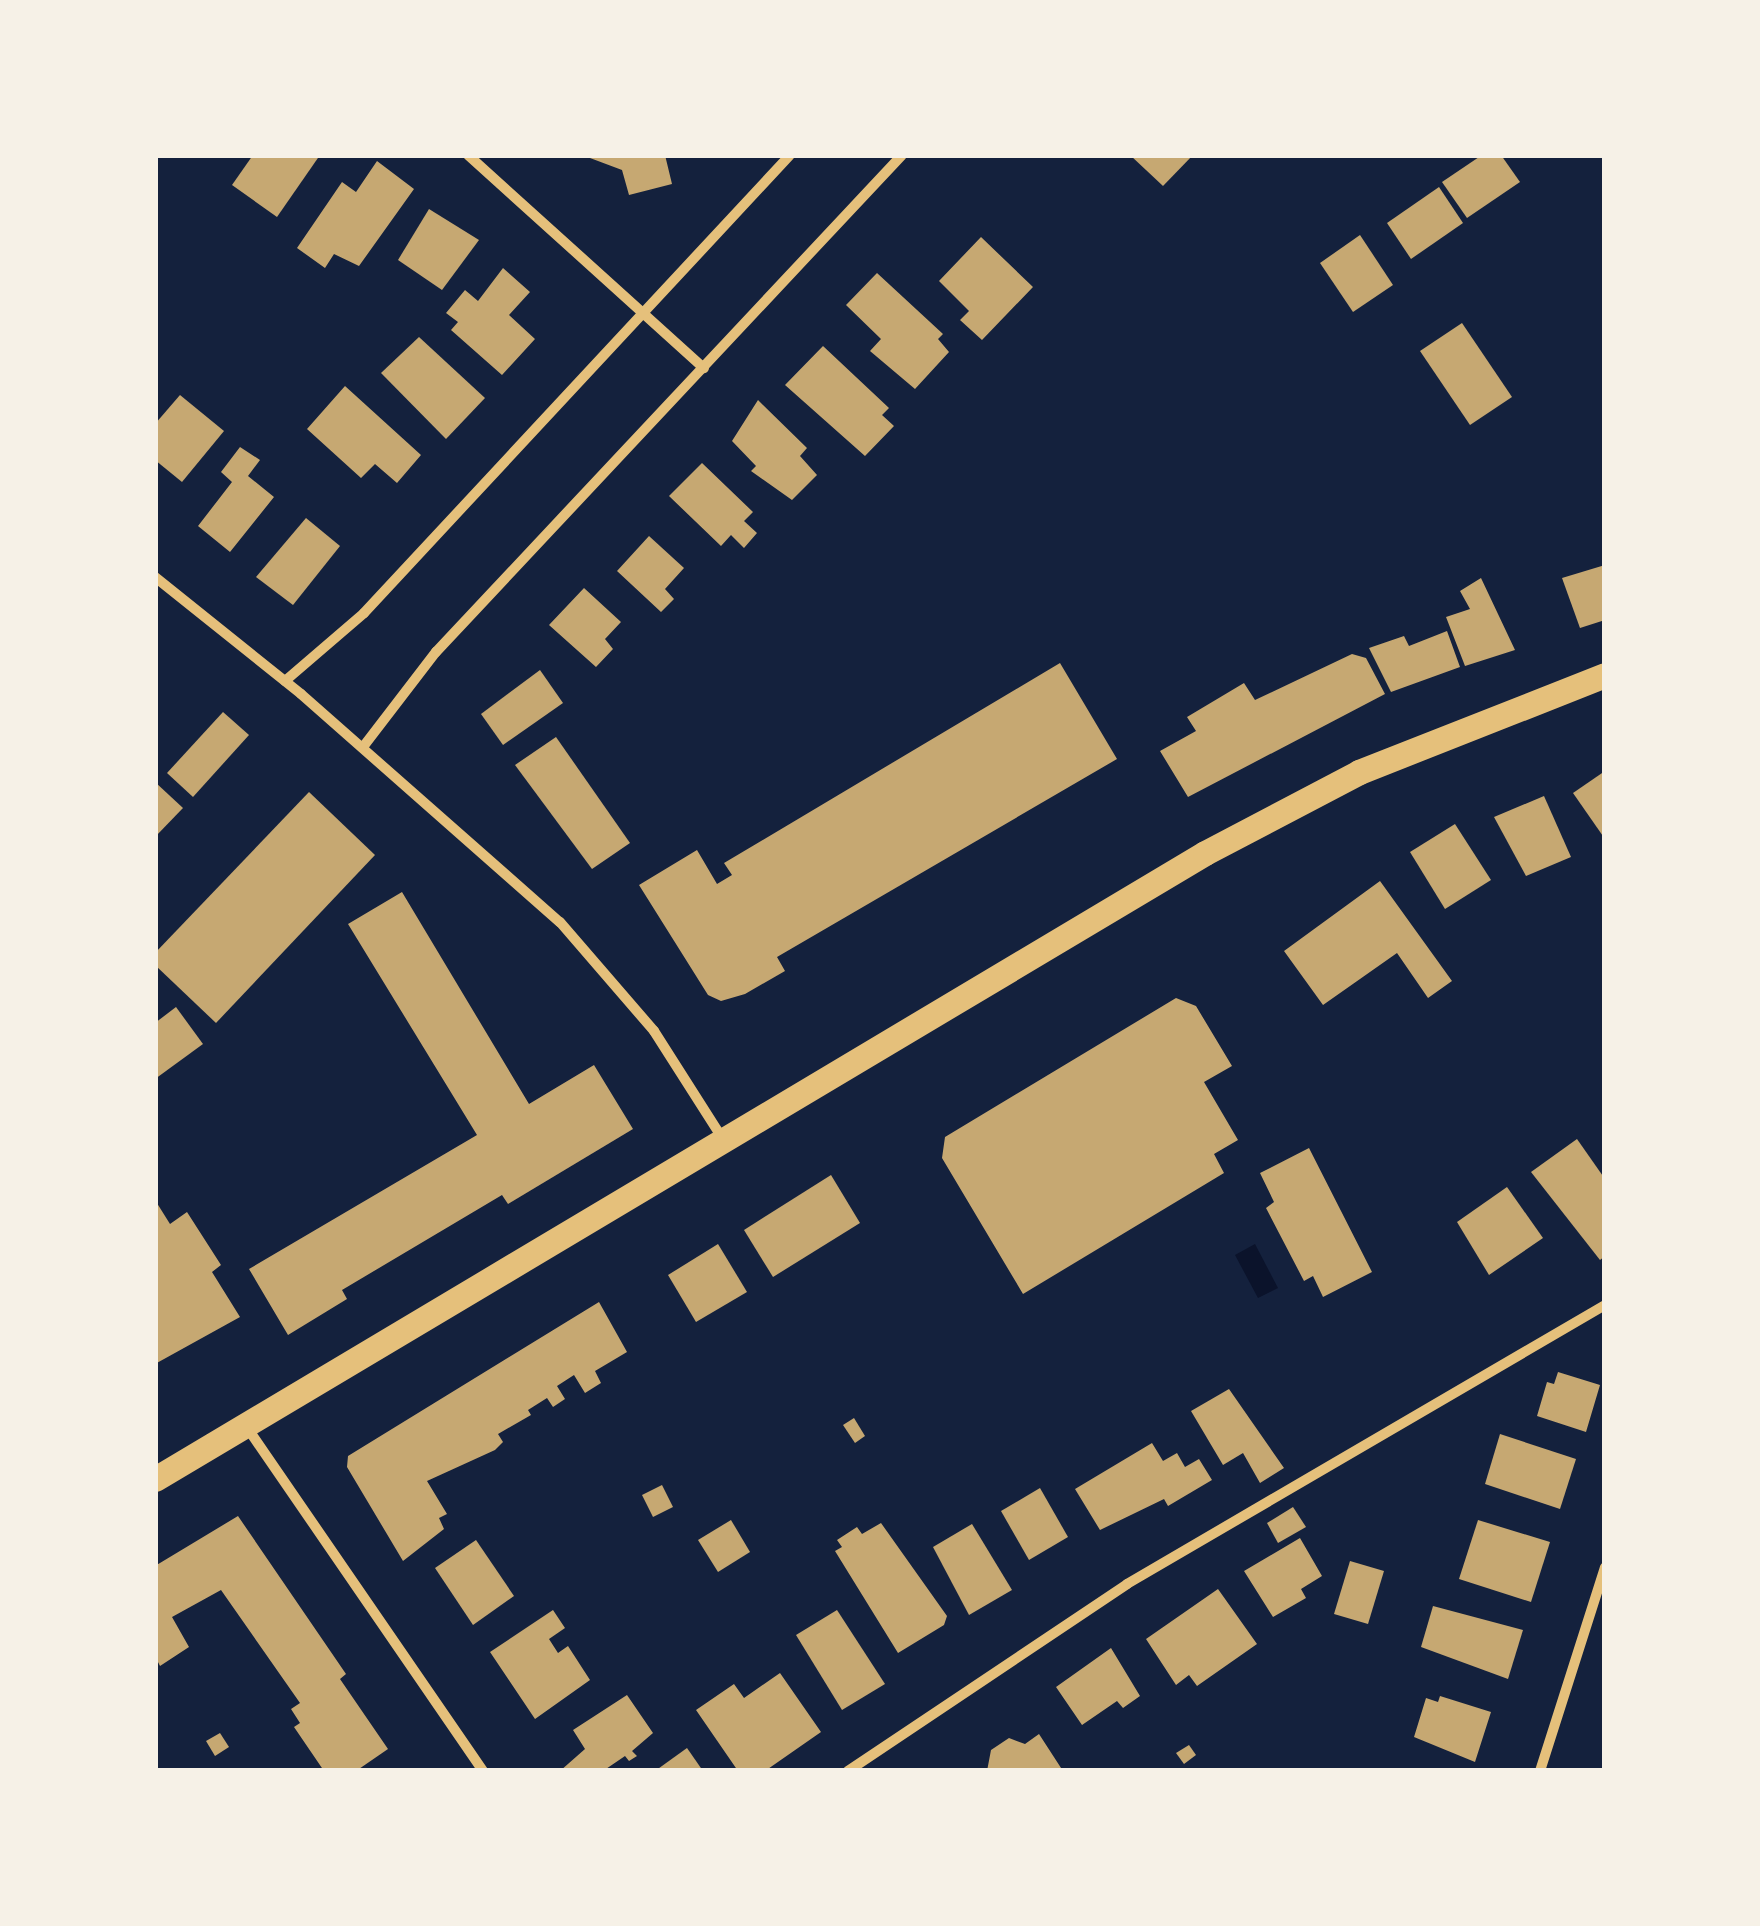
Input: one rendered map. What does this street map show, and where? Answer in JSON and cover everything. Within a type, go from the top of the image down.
[{"type":"main road","points":[[155,1479],[721,1136],[1205,852],[1359,772],[1605,675]]},
{"type":"street","points":[[468,155],[704,368]]},
{"type":"street","points":[[285,681],[364,613],[638,312],[790,155]]},
{"type":"street","points":[[363,747],[436,652],[902,155]]},
{"type":"street","points":[[155,577],[363,747],[560,922],[654,1032],[721,1136]]},
{"type":"street","points":[[848,1771],[1128,1584],[1605,1305]]},
{"type":"street","points":[[246,1426],[483,1771]]},
{"type":"street","points":[[1540,1771],[1605,1567]]},
{"type":"water","points":[[1255,1244],[1278,1288],[1258,1298],[1235,1255]]},
{"type":"building","points":[[253,155],[320,155],[277,217],[232,185]]},
{"type":"building","points":[[582,155],[665,155],[672,184],[629,195],[622,170]]},
{"type":"building","points":[[1130,155],[1193,155],[1163,186]]},
{"type":"building","points":[[1482,155],[1501,155],[1520,182],[1467,218],[1442,182]]},
{"type":"building","points":[[377,161],[414,189],[359,266],[334,254],[325,268],[297,248],[342,182],[356,192]]},
{"type":"building","points":[[1439,187],[1463,223],[1411,259],[1387,223]]},
{"type":"building","points":[[429,209],[479,240],[442,290],[398,260]]},
{"type":"building","points":[[1360,235],[1393,285],[1353,312],[1320,263]]},
{"type":"building","points":[[981,237],[1033,287],[982,340],[960,320],[969,311],[939,281]]},
{"type":"building","points":[[503,268],[530,292],[509,315],[535,339],[502,375],[451,330],[458,322],[446,313],[465,290],[478,301]]},
{"type":"building","points":[[877,273],[943,334],[938,339],[949,352],[915,389],[870,351],[881,339],[846,305]]},
{"type":"building","points":[[1462,323],[1512,397],[1470,425],[1420,351]]},
{"type":"building","points":[[419,337],[485,398],[446,439],[381,373]]},
{"type":"building","points":[[823,346],[889,408],[882,415],[894,426],[865,456],[785,385]]},
{"type":"building","points":[[345,386],[421,455],[397,483],[375,464],[361,478],[307,429]]},
{"type":"building","points":[[180,395],[224,431],[182,482],[155,460],[155,424]]},
{"type":"building","points":[[758,400],[807,448],[800,456],[817,475],[792,500],[751,471],[756,466],[732,441]]},
{"type":"building","points":[[240,447],[260,460],[248,476],[274,497],[230,552],[198,526],[232,482],[221,472]]},
{"type":"building","points":[[702,463],[753,512],[744,521],[757,533],[744,548],[731,535],[721,546],[669,496]]},
{"type":"building","points":[[306,518],[340,546],[293,605],[256,577]]},
{"type":"building","points":[[649,536],[684,568],[665,589],[674,599],[661,612],[617,571]]},
{"type":"building","points":[[1605,565],[1605,620],[1580,628],[1562,578]]},
{"type":"building","points":[[1481,578],[1515,650],[1465,666],[1446,617],[1470,609],[1460,591]]},
{"type":"building","points":[[584,588],[621,622],[605,639],[613,649],[596,667],[549,625]]},
{"type":"building","points":[[1447,631],[1460,667],[1391,692],[1369,648],[1404,636],[1409,646]]},
{"type":"building","points":[[1352,654],[1366,658],[1385,694],[1188,797],[1160,751],[1196,731],[1187,717],[1244,683],[1255,700]]},
{"type":"building","points":[[1060,663],[1117,759],[777,957],[785,971],[745,994],[721,1001],[708,995],[639,885],[697,850],[717,884],[732,875],[724,863]]},
{"type":"building","points":[[540,670],[563,703],[503,745],[481,714]]},
{"type":"building","points":[[223,712],[249,735],[193,797],[167,773]]},
{"type":"building","points":[[556,737],[630,843],[592,869],[515,765]]},
{"type":"building","points":[[1605,771],[1605,839],[1573,793]]},
{"type":"building","points":[[155,782],[183,808],[155,837]]},
{"type":"building","points":[[309,792],[375,855],[216,1023],[155,965],[155,953]]},
{"type":"building","points":[[1544,796],[1571,857],[1526,876],[1494,817]]},
{"type":"building","points":[[1455,824],[1491,880],[1445,909],[1410,852]]},
{"type":"building","points":[[1380,881],[1452,981],[1428,998],[1397,953],[1323,1005],[1284,951]]},
{"type":"building","points":[[402,892],[529,1104],[594,1065],[633,1129],[508,1204],[502,1195],[342,1290],[347,1299],[288,1335],[249,1269],[477,1135],[348,924]]},
{"type":"building","points":[[1176,998],[1196,1006],[1232,1066],[1204,1082],[1238,1140],[1214,1154],[1224,1173],[1023,1294],[942,1158],[945,1137]]},
{"type":"building","points":[[176,1007],[203,1044],[155,1079],[155,1023]]},
{"type":"building","points":[[1577,1139],[1605,1179],[1605,1256],[1600,1260],[1531,1172]]},
{"type":"building","points":[[1309,1148],[1372,1272],[1323,1297],[1313,1276],[1304,1281],[1266,1208],[1274,1202],[1260,1173]]},
{"type":"building","points":[[831,1175],[860,1223],[773,1277],[744,1230]]},
{"type":"building","points":[[1507,1187],[1543,1238],[1489,1275],[1457,1222]]},
{"type":"building","points":[[155,1200],[170,1224],[187,1212],[221,1265],[212,1272],[240,1317],[155,1364]]},
{"type":"building","points":[[718,1244],[747,1292],[696,1322],[668,1275]]},
{"type":"building","points":[[599,1302],[627,1352],[595,1371],[601,1383],[585,1393],[574,1375],[557,1386],[565,1399],[553,1407],[547,1398],[528,1410],[531,1415],[498,1434],[503,1442],[495,1450],[427,1481],[447,1514],[439,1518],[444,1529],[403,1561],[347,1467],[348,1456]]},
{"type":"building","points":[[1558,1372],[1600,1385],[1586,1432],[1537,1416],[1547,1382],[1554,1384]]},
{"type":"building","points":[[1229,1389],[1284,1468],[1260,1483],[1243,1453],[1223,1465],[1191,1411]]},
{"type":"building","points":[[854,1418],[865,1436],[855,1443],[843,1425]]},
{"type":"building","points":[[1500,1434],[1576,1459],[1560,1509],[1485,1484]]},
{"type":"building","points":[[1152,1443],[1163,1461],[1177,1453],[1185,1467],[1199,1459],[1212,1480],[1168,1506],[1164,1499],[1100,1530],[1075,1489]]},
{"type":"building","points":[[662,1485],[673,1507],[653,1517],[642,1495]]},
{"type":"building","points":[[1040,1488],[1068,1537],[1029,1560],[1001,1511]]},
{"type":"building","points":[[1293,1507],[1306,1527],[1278,1543],[1267,1523]]},
{"type":"building","points":[[238,1516],[346,1674],[340,1679],[388,1749],[356,1771],[324,1771],[294,1727],[300,1723],[291,1709],[300,1703],[221,1590],[172,1617],[189,1647],[160,1666],[155,1656],[155,1566]]},
{"type":"building","points":[[731,1520],[750,1552],[718,1572],[698,1540]]},
{"type":"building","points":[[1478,1520],[1550,1542],[1531,1602],[1459,1579]]},
{"type":"building","points":[[881,1523],[947,1616],[944,1625],[898,1653],[835,1551],[842,1547],[837,1540],[857,1527],[862,1534]]},
{"type":"building","points":[[972,1524],[1012,1590],[969,1615],[933,1547]]},
{"type":"building","points":[[1300,1538],[1322,1576],[1301,1589],[1306,1598],[1273,1617],[1244,1571]]},
{"type":"building","points":[[476,1540],[514,1596],[473,1625],[435,1568]]},
{"type":"building","points":[[1350,1561],[1384,1571],[1368,1624],[1334,1614]]},
{"type":"building","points":[[1218,1589],[1257,1644],[1197,1686],[1189,1675],[1176,1685],[1146,1639]]},
{"type":"building","points":[[1433,1606],[1523,1630],[1508,1679],[1421,1647]]},
{"type":"building","points":[[553,1610],[565,1628],[549,1639],[558,1653],[568,1646],[590,1680],[535,1719],[490,1652]]},
{"type":"building","points":[[837,1610],[885,1684],[842,1710],[796,1635]]},
{"type":"building","points":[[1111,1648],[1140,1696],[1123,1708],[1117,1701],[1082,1725],[1056,1687]]},
{"type":"building","points":[[780,1673],[821,1732],[765,1771],[738,1771],[696,1710],[734,1684],[744,1698]]},
{"type":"building","points":[[627,1695],[653,1733],[632,1751],[637,1756],[629,1761],[625,1756],[603,1771],[560,1771],[585,1749],[573,1730]]},
{"type":"building","points":[[1440,1696],[1491,1712],[1475,1762],[1414,1737],[1426,1698],[1438,1702]]},
{"type":"building","points":[[220,1733],[229,1747],[215,1756],[206,1741]]},
{"type":"building","points":[[1039,1734],[1063,1771],[987,1771],[991,1750],[1009,1738],[1025,1744]]},
{"type":"building","points":[[1189,1745],[1196,1755],[1184,1764],[1176,1753]]},
{"type":"building","points":[[687,1748],[703,1771],[655,1771]]}]
